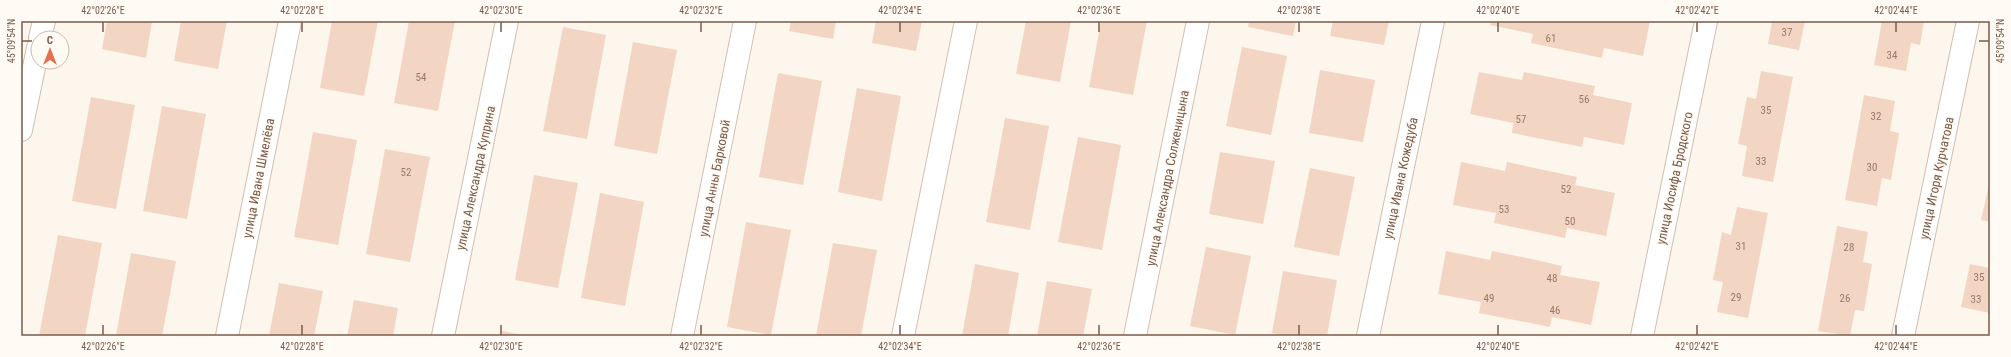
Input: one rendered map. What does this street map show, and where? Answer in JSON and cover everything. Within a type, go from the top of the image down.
[{"type":"street","name":"улица Ивана Шмелёва","points":[[227,336],[290,21]]},
{"type":"street","name":"улица Александра Куприна","points":[[443,336],[507,21]]},
{"type":"street","name":"улица Анны Барковой","points":[[682,336],[745,21]]},
{"type":"street","points":[[903,336],[966,21]]},
{"type":"street","name":"улица Александра Солженицына","points":[[1135,336],[1198,21]]},
{"type":"street","name":"улица Ивана Кожедуба","points":[[1368,336],[1433,21]]},
{"type":"street","name":"улица Иосифа Бродского","points":[[1642,336],[1706,21]]},
{"type":"street","name":"улица Игоря Курчатова","points":[[1903,336],[1968,21]]},
{"type":"street","points":[[21,130],[33,70]]},
{"type":"building","points":[[107,21],[152,21],[146,58],[102,49]]},
{"type":"building","points":[[181,21],[227,21],[218,69],[174,61]]},
{"type":"building","points":[[332,21],[378,21],[364,96],[320,88]]},
{"type":"building","points":[[409,21],[455,21],[438,111],[394,103]]},
{"type":"building","points":[[791,21],[836,21],[833,39],[789,31]]},
{"type":"building","points":[[876,21],[922,21],[916,51],[872,43]]},
{"type":"building","points":[[1026,21],[1071,21],[1060,82],[1016,74]]},
{"type":"building","points":[[1101,21],[1147,21],[1133,95],[1089,87]]},
{"type":"building","points":[[1249,21],[1296,21],[1293,36],[1248,27]]},
{"type":"building","points":[[1333,21],[1389,21],[1384,45],[1330,36]]},
{"type":"building","points":[[1491,21],[1650,21],[1643,56],[1604,48],[1602,58],[1531,43],[1533,34],[1490,25]]},
{"type":"building","points":[[1772,21],[1805,21],[1799,50],[1768,44]]},
{"type":"building","points":[[1882,21],[1924,21],[1920,45],[1911,43],[1906,71],[1874,65]]},
{"type":"building","points":[[563,27],[606,35],[587,139],[543,131]]},
{"type":"building","points":[[633,42],[677,50],[657,154],[614,146]]},
{"type":"building","points":[[1242,47],[1287,56],[1271,135],[1226,126]]},
{"type":"building","points":[[1320,70],[1375,80],[1363,142],[1309,133]]},
{"type":"building","points":[[1761,71],[1793,77],[1773,182],[1742,176],[1747,146],[1738,144],[1747,97],[1756,99]]},
{"type":"building","points":[[1479,72],[1522,80],[1524,72],[1595,86],[1593,95],[1632,103],[1624,145],[1584,137],[1582,147],[1512,133],[1513,123],[1470,114]]},
{"type":"building","points":[[778,73],[822,81],[803,185],[759,177]]},
{"type":"building","points":[[857,88],[901,96],[882,201],[838,192]]},
{"type":"building","points":[[1864,95],[1895,101],[1890,131],[1899,133],[1891,180],[1882,178],[1877,206],[1845,200]]},
{"type":"building","points":[[91,97],[135,105],[116,209],[72,201]]},
{"type":"building","points":[[162,106],[206,114],[187,219],[143,211]]},
{"type":"building","points":[[1005,118],[1049,126],[1030,230],[986,222]]},
{"type":"building","points":[[313,132],[357,140],[338,245],[294,237]]},
{"type":"building","points":[[1078,137],[1121,145],[1102,250],[1058,242]]},
{"type":"building","points":[[385,149],[430,157],[410,262],[366,254]]},
{"type":"building","points":[[1220,152],[1275,161],[1263,224],[1209,214]]},
{"type":"building","points":[[1461,162],[1505,171],[1507,162],[1577,177],[1575,185],[1615,193],[1606,236],[1567,228],[1565,238],[1494,223],[1496,213],[1453,205]]},
{"type":"building","points":[[1310,168],[1355,177],[1339,256],[1294,247]]},
{"type":"building","points":[[534,175],[578,183],[558,288],[515,280]]},
{"type":"building","points":[[1990,180],[1990,222],[1981,220]]},
{"type":"building","points":[[600,193],[644,202],[625,306],[581,298]]},
{"type":"building","points":[[1737,207],[1768,213],[1748,318],[1717,312],[1723,282],[1713,280],[1722,232],[1731,235]]},
{"type":"building","points":[[746,222],[791,230],[771,335],[727,327]]},
{"type":"building","points":[[1837,226],[1868,232],[1863,262],[1872,264],[1864,311],[1855,310],[1850,336],[1818,331]]},
{"type":"building","points":[[58,235],[102,243],[85,336],[39,336]]},
{"type":"building","points":[[833,243],[877,250],[861,336],[816,336]]},
{"type":"building","points":[[1206,247],[1251,256],[1235,335],[1190,326]]},
{"type":"building","points":[[1446,251],[1490,260],[1492,251],[1527,258],[1562,266],[1560,275],[1600,282],[1591,325],[1552,317],[1550,327],[1479,313],[1481,302],[1438,294]]},
{"type":"building","points":[[131,253],[176,261],[162,336],[116,336]]},
{"type":"building","points":[[975,264],[1019,273],[1008,336],[962,336]]},
{"type":"building","points":[[1970,264],[1990,268],[1990,313],[1961,307]]},
{"type":"building","points":[[1283,271],[1337,280],[1327,336],[1287,336],[1272,333]]},
{"type":"building","points":[[1047,281],[1092,289],[1083,336],[1037,336]]},
{"type":"building","points":[[279,283],[323,291],[314,336],[269,336]]},
{"type":"building","points":[[354,300],[398,308],[393,336],[347,336]]},
{"type":"building","points":[[502,331],[523,335],[523,336],[501,336]]}]
